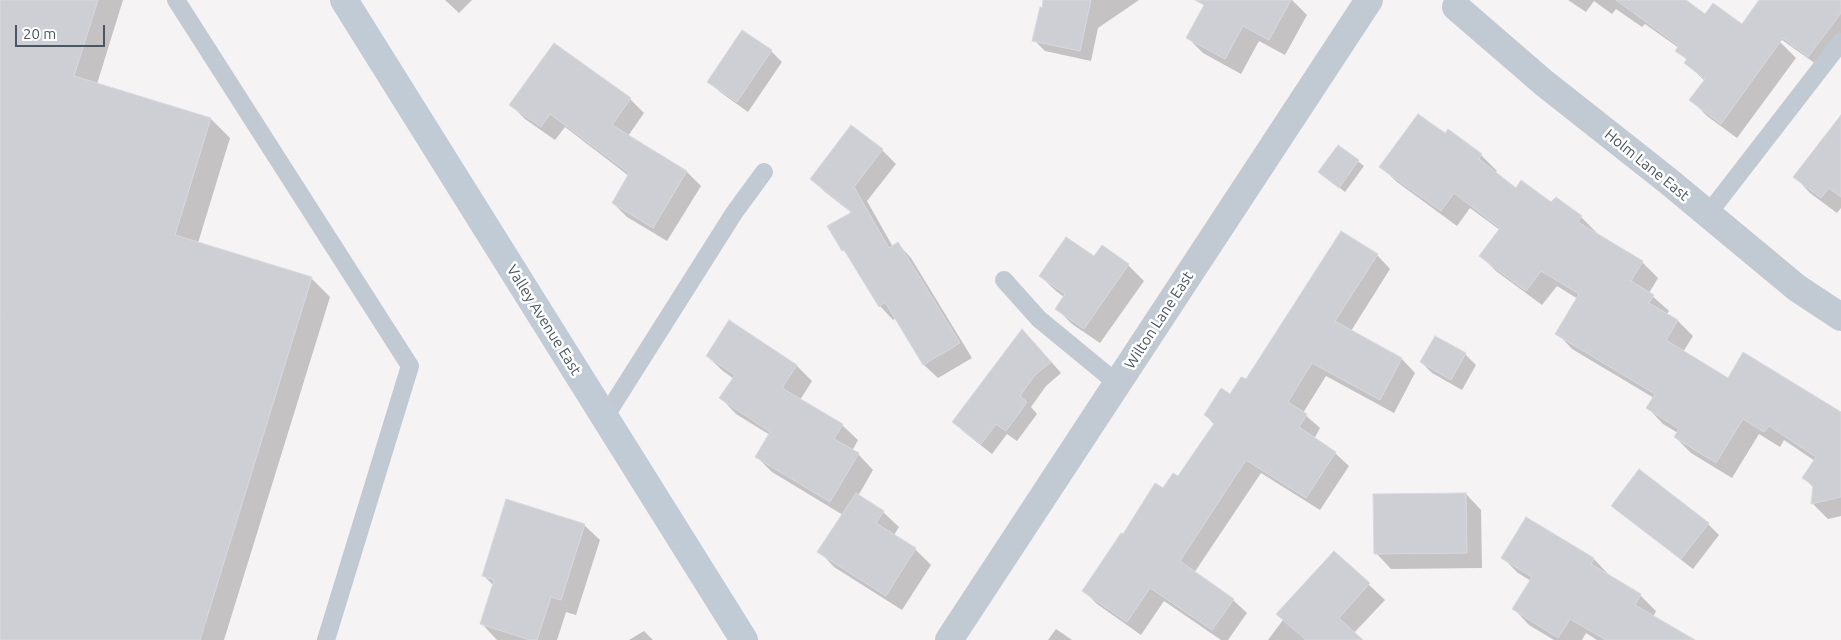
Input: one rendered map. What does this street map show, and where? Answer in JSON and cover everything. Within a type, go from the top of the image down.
[{"type":"main road","name":"Valley Avenue East","points":[[344,0],[744,640]]},
{"type":"street","name":"Wilton Lane East","points":[[949,640],[1369,0]]},
{"type":"street","name":"Holm Lane East","points":[[1456,7],[1544,83],[1797,288],[1841,317]]},
{"type":"lane","points":[[176,0],[410,366],[326,640]]},
{"type":"lane","points":[[1708,214],[1841,42]]},
{"type":"lane","points":[[605,416],[734,213],[764,172]]},
{"type":"lane","points":[[1004,280],[1039,319],[1118,384]]},
{"type":"building","points":[[0,0],[98,0],[74,76],[211,118],[175,235],[312,277],[200,640],[0,640]]},
{"type":"building","points":[[1043,0],[1091,0],[1080,51],[1032,41]]},
{"type":"building","points":[[1195,0],[1291,0],[1269,40],[1243,26],[1225,59],[1186,38],[1204,5]]},
{"type":"building","points":[[1616,0],[1686,0],[1705,14],[1713,3],[1742,24],[1759,0],[1841,0],[1841,13],[1808,57],[1783,38],[1721,124],[1689,100],[1705,79],[1684,63],[1687,59],[1675,51],[1679,46]]},
{"type":"building","points":[[742,30],[772,50],[737,102],[707,82]]},
{"type":"building","points":[[554,43],[631,98],[612,125],[687,171],[653,228],[612,203],[629,173],[550,114],[541,127],[509,105]]},
{"type":"building","points":[[1418,114],[1445,133],[1448,129],[1482,154],[1479,159],[1516,188],[1521,180],[1551,202],[1556,197],[1582,216],[1578,222],[1643,261],[1631,281],[1654,295],[1649,303],[1678,320],[1666,340],[1728,378],[1743,352],[1841,412],[1841,497],[1811,504],[1813,485],[1802,478],[1816,457],[1769,426],[1764,432],[1743,419],[1716,463],[1674,437],[1679,429],[1646,408],[1655,394],[1555,334],[1579,294],[1541,271],[1526,291],[1479,256],[1500,228],[1454,193],[1441,211],[1379,167]]},
{"type":"building","points":[[1841,115],[1841,197],[1829,188],[1821,198],[1793,177]]},
{"type":"building","points":[[851,125],[883,149],[854,187],[889,248],[898,242],[960,343],[923,365],[885,302],[879,307],[827,226],[852,212],[810,179]]},
{"type":"building","points":[[1338,145],[1359,160],[1339,188],[1318,172]]},
{"type":"building","points":[[1341,231],[1378,254],[1335,321],[1402,358],[1380,400],[1312,363],[1288,402],[1307,414],[1299,427],[1336,452],[1306,498],[1246,460],[1180,561],[1234,599],[1212,630],[1150,588],[1127,622],[1082,591],[1121,533],[1123,534],[1155,483],[1163,488],[1173,473],[1178,476],[1215,422],[1204,415],[1221,388],[1230,394],[1241,377],[1246,379]]},
{"type":"building","points":[[1066,237],[1094,256],[1102,245],[1129,264],[1084,329],[1055,309],[1065,294],[1039,276]]},
{"type":"building","points":[[729,320],[797,365],[782,388],[843,424],[834,439],[859,453],[830,502],[755,457],[770,432],[719,398],[735,375],[706,356]]},
{"type":"building","points":[[1022,329],[1051,362],[1035,375],[1020,396],[1027,402],[1006,431],[996,424],[981,444],[952,422]]},
{"type":"building","points":[[1435,336],[1466,353],[1451,380],[1420,362]]},
{"type":"building","points":[[1639,469],[1709,523],[1681,559],[1611,506]]},
{"type":"building","points":[[856,493],[884,511],[876,523],[916,548],[886,596],[817,552]]},
{"type":"building","points":[[1466,493],[1467,553],[1374,554],[1373,494]]},
{"type":"building","points":[[506,499],[585,524],[561,600],[551,597],[537,640],[530,640],[480,624],[494,580],[482,576]]},
{"type":"building","points":[[1526,517],[1594,558],[1591,564],[1641,594],[1635,605],[1695,640],[1606,640],[1570,619],[1558,638],[1512,609],[1532,577],[1501,558]]},
{"type":"building","points":[[1334,551],[1370,583],[1339,618],[1363,640],[1306,640],[1276,614]]}]
